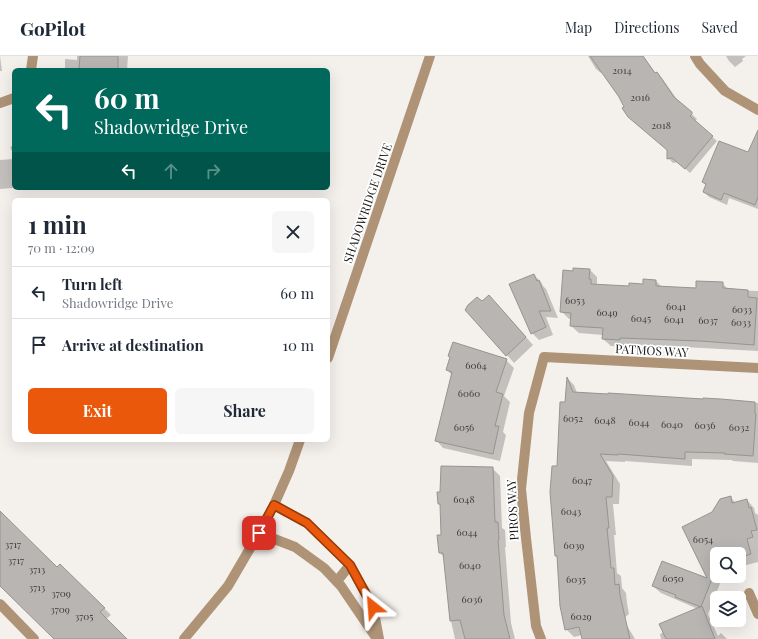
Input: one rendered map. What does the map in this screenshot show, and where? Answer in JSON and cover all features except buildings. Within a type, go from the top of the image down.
[{"type":"street","points":[[31,68],[33,56]]},
{"type":"street","name":"SHADOWRIDGE DRIVE","points":[[330,352],[430,56]]},
{"type":"street","points":[[695,56],[700,64],[725,91],[758,110]]},
{"type":"street","points":[[0,103],[12,99]]},
{"type":"street","name":"PATMOS WAY","points":[[544,357],[758,368]]},
{"type":"street","name":"PIROS WAY","points":[[541,639],[536,626],[521,488],[530,413],[544,357]]},
{"type":"street","points":[[184,639],[228,586],[274,505],[289,471],[299,442]]},
{"type":"street","points":[[274,505],[307,523],[350,565],[373,607],[378,639]]},
{"type":"street","points":[[259,533],[295,547],[324,568],[336,581],[378,639]]},
{"type":"street","points":[[336,581],[350,565]]},
{"type":"street","points":[[749,593],[758,614]]},
{"type":"street","points":[[0,604],[34,639]]},
{"type":"route","points":[[259,533],[274,505],[307,523],[350,565],[373,607]]}]
